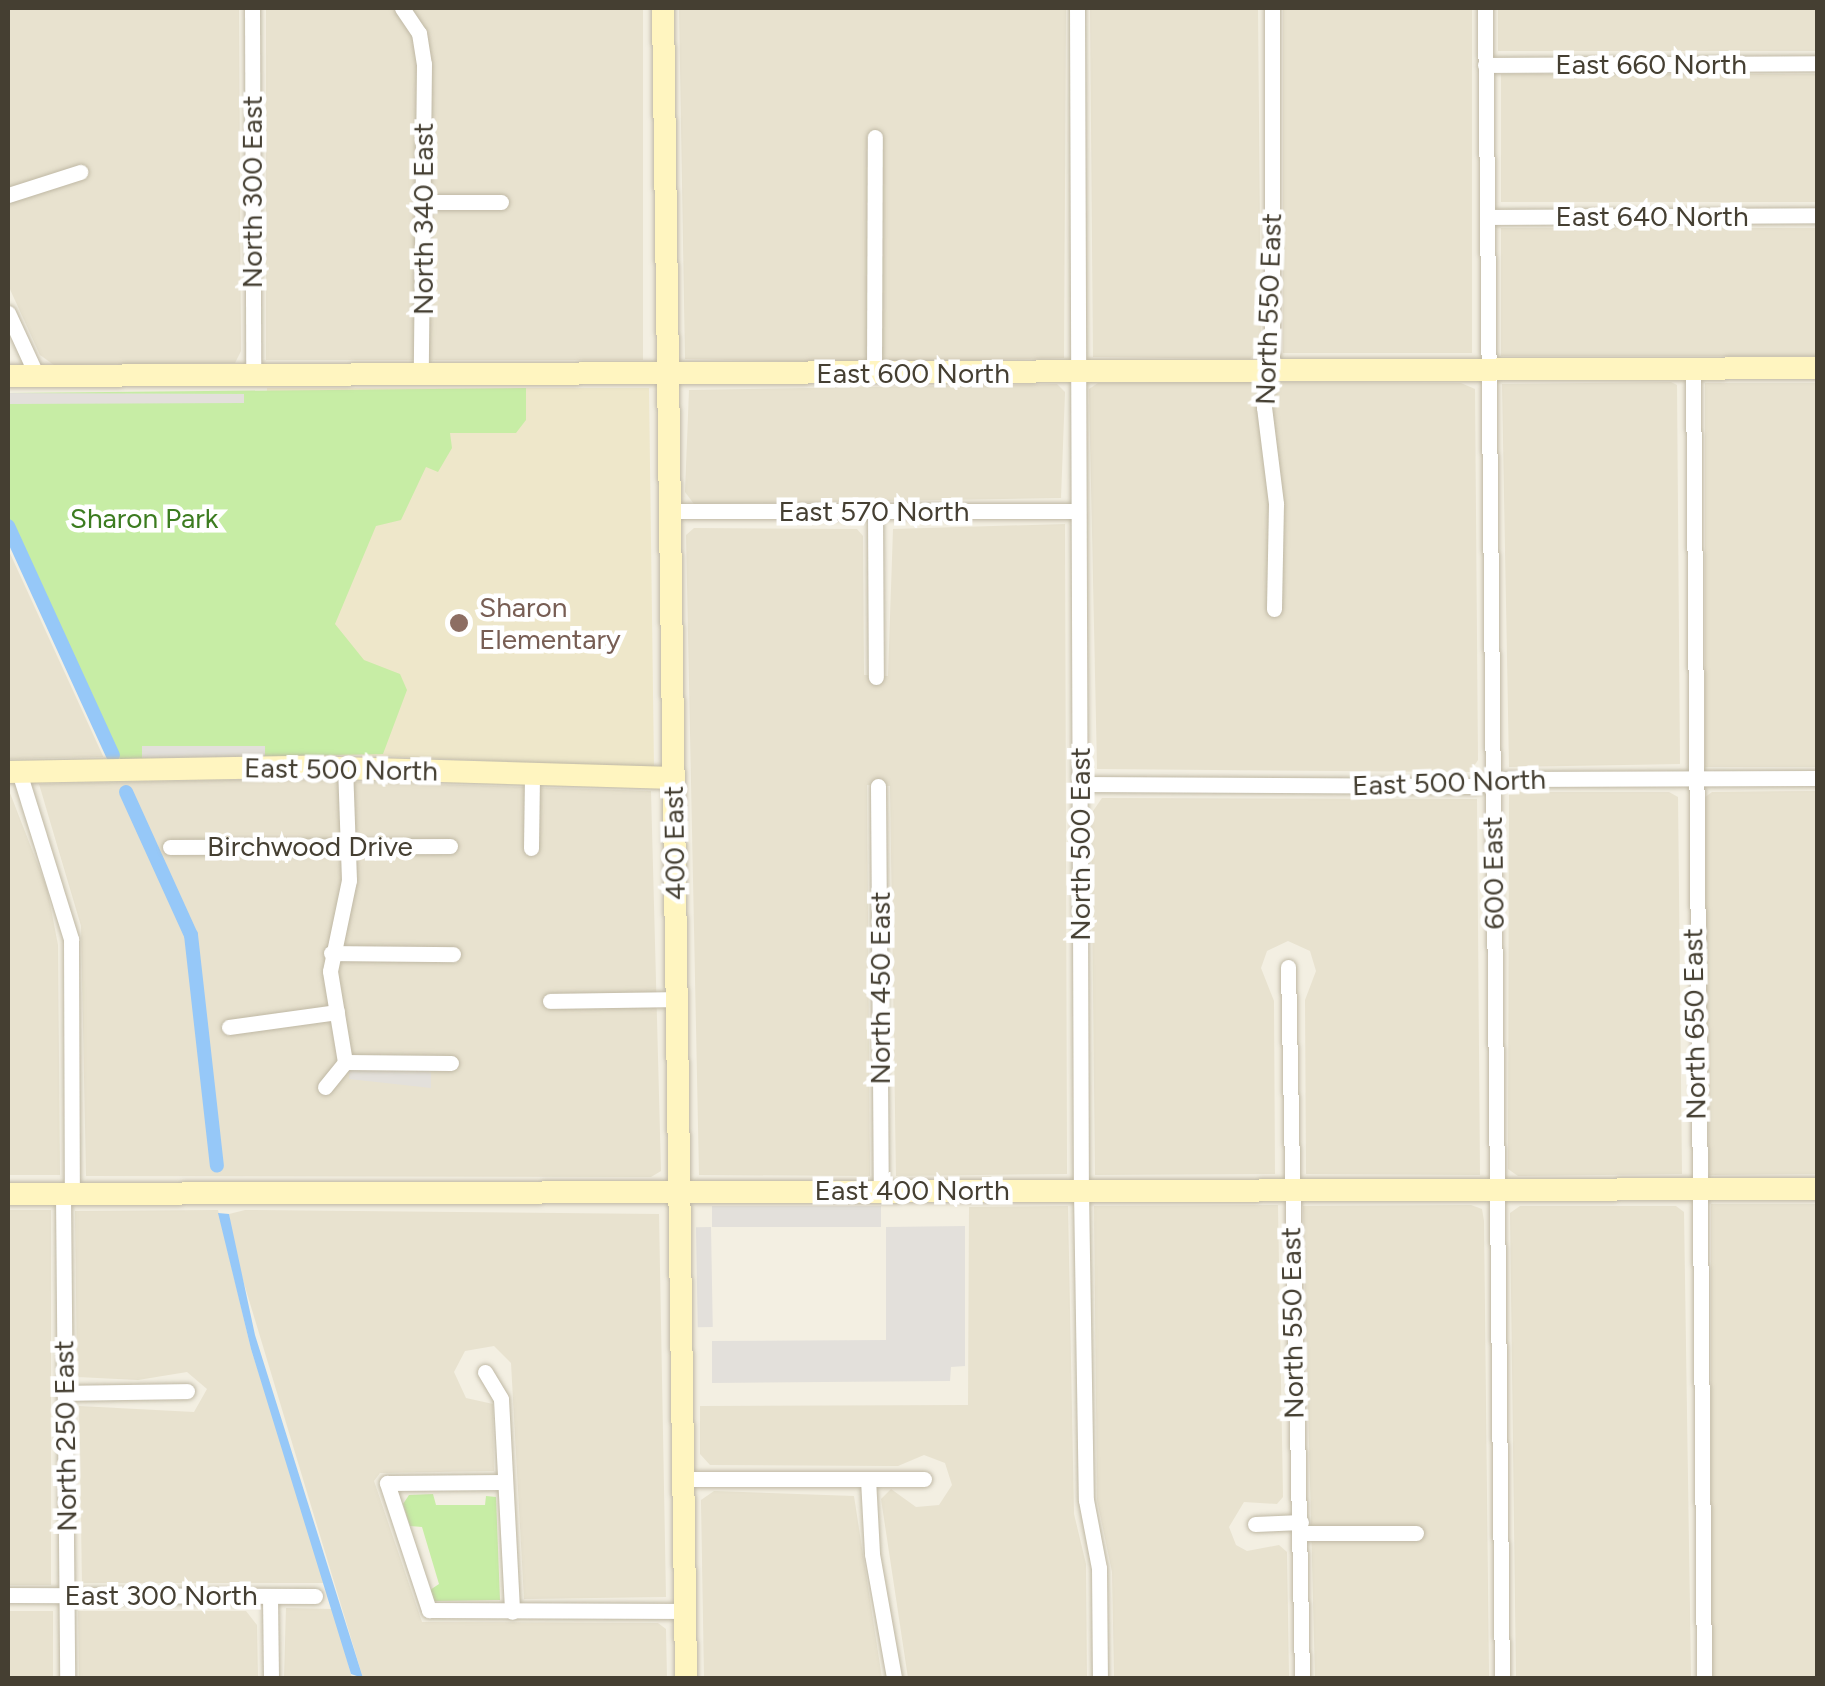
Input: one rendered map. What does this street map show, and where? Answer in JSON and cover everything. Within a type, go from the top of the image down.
[{"type":"street","name":"North 300 East","points":[[252,8],[253,376]]},
{"type":"street","name":"North 340 East","points":[[402,8],[418,33],[424,64],[421,375]]},
{"type":"street","name":"400 East","points":[[663,8],[686,1678]]},
{"type":"street","name":"North 500 East","points":[[1077,8],[1080,1191],[1086,1500],[1100,1568],[1100,1678]]},
{"type":"street","name":"North 550 East","points":[[1272,8],[1264,437],[1276,504],[1274,609]]},
{"type":"street","name":"600 East","points":[[1485,8],[1502,1678]]},
{"type":"street","name":"East 660 North","points":[[1485,65],[1818,63]]},
{"type":"street","points":[[874,137],[874,373]]},
{"type":"street","points":[[8,195],[80,172]]},
{"type":"street","points":[[423,202],[501,202]]},
{"type":"street","name":"East 640 North","points":[[1487,217],[1818,215]]},
{"type":"street","points":[[8,313],[37,376]]},
{"type":"street","name":"East 600 North","points":[[8,376],[1818,368]]},
{"type":"street","name":"North 650 East","points":[[1693,369],[1692,779],[1704,1678]]},
{"type":"street","name":"East 570 North","points":[[670,511],[1078,511]]},
{"type":"street","points":[[875,511],[876,676]]},
{"type":"street","points":[[325,1088],[345,1062],[331,953],[348,894],[345,768]]},
{"type":"street","name":"East 500 North","points":[[13,772],[345,768],[674,778]]},
{"type":"street","name":"North 250 East","points":[[13,772],[71,939],[64,1393],[68,1678]]},
{"type":"street","points":[[531,848],[532,774]]},
{"type":"street","name":"East 500 North","points":[[1081,784],[1818,778]]},
{"type":"street","name":"North 450 East","points":[[878,786],[881,1190]]},
{"type":"street","name":"Birchwood Drive","points":[[170,846],[450,846]]},
{"type":"street","points":[[331,953],[453,954]]},
{"type":"street","name":"North 550 East","points":[[1288,967],[1302,1678]]},
{"type":"street","points":[[550,1000],[676,998]]},
{"type":"street","points":[[229,1028],[337,1012]]},
{"type":"street","points":[[345,1062],[451,1063]]},
{"type":"street","name":"East 400 North","points":[[8,1194],[1818,1189]]},
{"type":"street","points":[[484,1372],[501,1398],[512,1612]]},
{"type":"street","points":[[64,1393],[186,1392]]},
{"type":"street","points":[[868,1478],[872,1554],[894,1678]]},
{"type":"street","points":[[683,1479],[924,1479]]},
{"type":"street","points":[[503,1482],[387,1483],[429,1610],[685,1610]]},
{"type":"street","points":[[1255,1524],[1416,1533]]},
{"type":"street","name":"East 300 North","points":[[8,1595],[315,1596]]},
{"type":"street","points":[[270,1596],[271,1678]]},
{"type":"shaded area","points":[[8,8],[239,8],[241,351],[235,363],[54,365],[40,355],[8,285]]},
{"type":"shaded area","points":[[266,8],[643,8],[643,360],[266,360]]},
{"type":"shaded area","points":[[679,8],[1066,8],[1064,358],[858,363],[685,359]]},
{"type":"shaded area","points":[[1090,8],[1258,8],[1261,348],[1250,359],[1093,357]]},
{"type":"shaded area","points":[[1283,8],[1472,8],[1472,353],[1283,353]]},
{"type":"shaded area","points":[[1498,8],[1817,8],[1817,51],[1498,51]]},
{"type":"shaded area","points":[[1501,74],[1817,74],[1817,202],[1501,202]]},
{"type":"shaded area","points":[[1501,228],[1817,228],[1817,356],[1501,356]]},
{"type":"shaded area","points":[[1098,383],[1461,383],[1475,389],[1478,760],[1470,772],[1097,769],[1089,389]]},
{"type":"shaded area","points":[[1705,383],[1817,383],[1817,767],[1705,767]]},
{"type":"shaded area","points":[[1057,384],[1065,392],[1061,498],[694,504],[685,492],[689,390]]},
{"type":"shaded area","points":[[1502,384],[1677,385],[1680,764],[1509,767]]},
{"type":"shaded area","name":"Sharon Elementary","points":[[267,388],[649,388],[654,768],[357,755],[265,758]]},
{"type":"shaded area","points":[[8,393],[244,394],[244,403],[8,404]]},
{"type":"shaded area","points":[[1065,524],[1067,1174],[896,1176],[890,786],[867,785],[870,1176],[699,1175],[686,535],[694,528],[857,529],[863,536],[864,675],[888,676],[893,529]]},
{"type":"shaded area","points":[[8,549],[103,756],[103,757],[8,759]]},
{"type":"shaded area","points":[[142,746],[265,746],[265,758],[142,758]]},
{"type":"shaded area","points":[[275,779],[651,791],[661,1171],[651,1177],[86,1176],[81,926],[39,784]]},
{"type":"shaded area","points":[[8,788],[47,888],[58,945],[60,1175],[8,1175]]},
{"type":"shaded area","points":[[1817,791],[1817,1174],[1709,1175],[1704,798],[1712,792]]},
{"type":"shaded area","points":[[1509,792],[1669,792],[1678,797],[1682,1174],[1518,1176],[1508,1169]]},
{"type":"shaded area","points":[[1102,798],[1477,799],[1480,1175],[1306,1174],[1305,1000],[1316,971],[1310,951],[1288,941],[1267,951],[1261,968],[1274,1001],[1275,1174],[1095,1175],[1091,814]]},
{"type":"shaded area","points":[[349,1070],[431,1070],[431,1088],[349,1079]]},
{"type":"shaded area","points":[[1711,1204],[1817,1204],[1817,1678],[1711,1678]]},
{"type":"shaded area","points":[[1278,1205],[1283,1497],[1277,1504],[1244,1502],[1229,1527],[1236,1545],[1247,1551],[1279,1545],[1287,1552],[1289,1678],[1114,1678],[1112,1572],[1097,1500],[1094,1206]]},
{"type":"shaded area","points":[[1471,1205],[1482,1209],[1484,1221],[1489,1678],[1315,1678],[1303,1206]]},
{"type":"shaded area","points":[[712,1206],[881,1206],[881,1227],[712,1227]]},
{"type":"shaded area","points":[[1068,1206],[1074,1514],[1086,1564],[1087,1678],[908,1678],[881,1499],[891,1489],[916,1507],[939,1505],[952,1485],[945,1463],[924,1455],[898,1466],[710,1465],[700,1454],[700,1406],[968,1405],[969,1207]]},
{"type":"shaded area","points":[[1520,1206],[1676,1206],[1684,1212],[1691,1678],[1516,1678],[1510,1213]]},
{"type":"shaded area","points":[[8,1210],[51,1210],[51,1585],[8,1585]]},
{"type":"shaded area","points":[[218,1210],[251,1349],[326,1583],[82,1583],[79,1406],[194,1412],[207,1389],[187,1372],[138,1380],[77,1377],[75,1211]]},
{"type":"shaded area","points":[[245,1210],[659,1214],[666,1597],[524,1599],[511,1363],[494,1346],[465,1351],[454,1372],[466,1398],[493,1404],[494,1471],[380,1473],[374,1481],[422,1622],[658,1623],[666,1629],[667,1678],[363,1678],[233,1247],[229,1214]]},
{"type":"shaded area","points":[[965,1226],[965,1366],[951,1367],[950,1381],[712,1383],[712,1341],[886,1340],[886,1227]]},
{"type":"shaded area","points":[[696,1227],[711,1227],[713,1327],[698,1327]]},
{"type":"shaded area","points":[[714,1491],[854,1496],[882,1678],[704,1678],[701,1500]]},
{"type":"shaded area","points":[[286,1608],[333,1609],[352,1678],[284,1678]]},
{"type":"shaded area","points":[[8,1611],[53,1611],[53,1678],[8,1678]]},
{"type":"shaded area","points":[[78,1611],[246,1611],[257,1625],[258,1678],[79,1678]]},
{"type":"green space","name":"Sharon Park","points":[[526,388],[526,420],[516,433],[450,433],[452,448],[438,472],[426,467],[401,520],[376,526],[335,624],[364,660],[400,674],[407,690],[383,754],[120,759],[8,517],[8,393]]},
{"type":"green space","points":[[433,1494],[436,1505],[485,1505],[486,1496],[496,1497],[500,1600],[434,1601],[430,1590],[439,1584],[422,1527],[410,1526],[403,1504],[409,1495]]},
{"type":"water","points":[[218,1213],[229,1214],[255,1335],[363,1678],[351,1674],[251,1349]]},
{"type":"waterway","points":[[8,526],[113,755]]},
{"type":"waterway","points":[[126,792],[191,935],[217,1166]]},
{"type":"place","name":"Sharon Elementary","points":[[459,623]]}]
